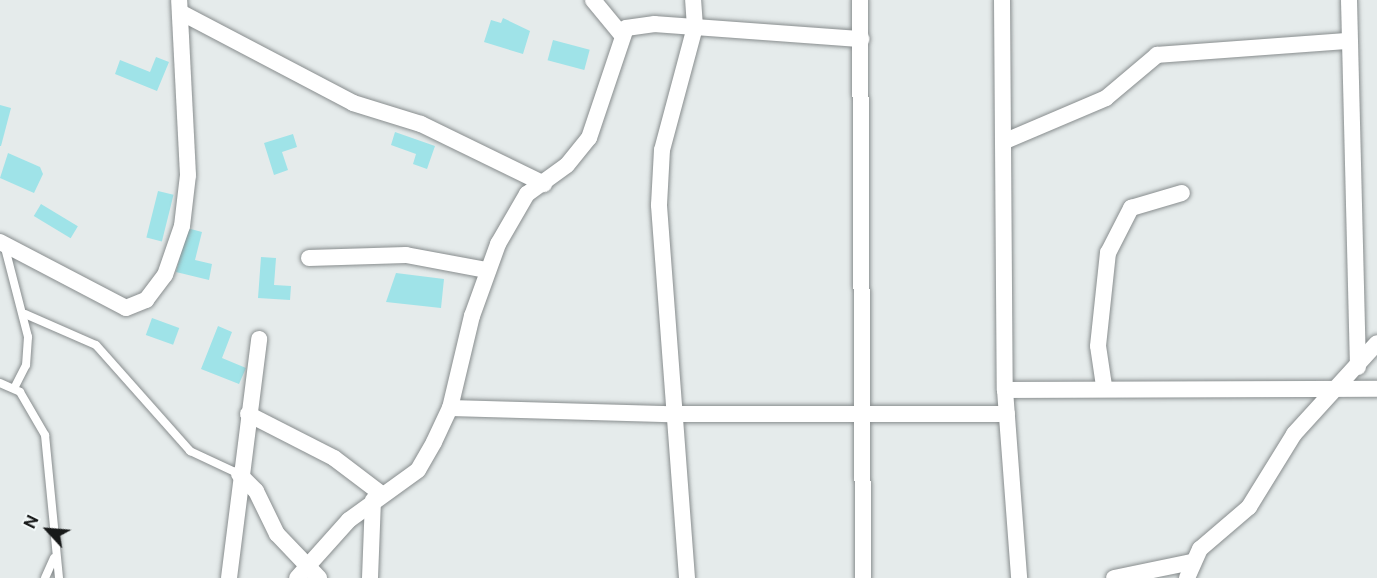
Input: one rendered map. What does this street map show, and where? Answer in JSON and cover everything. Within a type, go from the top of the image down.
[{"type":"street","points":[[593,0],[621,34]]},
{"type":"street","points":[[687,578],[671,414],[658,205],[662,150],[695,27],[693,0]]},
{"type":"street","points":[[860,0],[860,411],[863,578]]},
{"type":"street","points":[[1002,0],[1005,390],[1019,578]]},
{"type":"street","points":[[1349,0],[1348,41],[1358,367]]},
{"type":"street","points":[[179,6],[353,103],[421,124],[543,184]]},
{"type":"street","points":[[2,243],[126,308],[146,300],[165,275],[185,206],[188,98],[179,6]]},
{"type":"street","points":[[239,474],[256,491],[277,534],[308,574],[378,498],[418,470],[450,408],[486,270],[517,207],[589,138],[621,34],[636,24],[861,39]]},
{"type":"street","points":[[1003,142],[1106,98],[1157,55],[1348,41]]},
{"type":"street","points":[[1104,386],[1099,313],[1108,253],[1118,229],[1131,208],[1182,193]]},
{"type":"street","points":[[309,258],[406,255],[486,270]]},
{"type":"street","points":[[229,578],[239,474],[259,339]]},
{"type":"street","points":[[1114,578],[1190,570],[1249,507],[1294,434],[1338,390],[1377,343]]},
{"type":"street","points":[[1005,390],[1104,386],[1377,389]]},
{"type":"street","points":[[450,408],[671,414],[860,411],[1007,414]]},
{"type":"street","points":[[248,414],[334,458],[378,498]]},
{"type":"street","points":[[370,578],[378,498]]},
{"type":"lane","points":[[2,243],[25,314],[29,352],[15,387]]},
{"type":"lane","points":[[25,314],[96,345],[190,451],[239,474]]},
{"type":"lane","points":[[0,383],[15,387],[45,435],[54,558],[59,578]]},
{"type":"lane","points":[[45,578],[54,558]]},
{"type":"building","points":[[503,18],[530,31],[523,54],[484,42],[491,20],[501,23]]},
{"type":"building","points":[[553,40],[590,50],[584,70],[548,60]]},
{"type":"building","points":[[156,57],[169,62],[157,91],[115,74],[120,60],[150,72]]},
{"type":"building","points":[[0,105],[11,108],[1,146],[0,146]]},
{"type":"building","points":[[395,132],[435,146],[427,169],[413,164],[416,154],[391,145]]},
{"type":"building","points":[[293,134],[297,147],[282,152],[288,170],[274,175],[264,143]]},
{"type":"building","points":[[8,153],[40,167],[43,174],[34,193],[0,178]]},
{"type":"building","points":[[158,191],[174,195],[162,241],[146,238]]},
{"type":"building","points":[[41,204],[78,226],[71,238],[34,216]]},
{"type":"building","points":[[187,228],[202,232],[195,260],[212,264],[209,280],[176,272]]},
{"type":"building","points":[[261,257],[276,258],[274,285],[291,286],[290,300],[258,298]]},
{"type":"building","points":[[396,273],[444,279],[441,308],[386,302]]},
{"type":"building","points":[[152,318],[179,328],[173,345],[146,335]]},
{"type":"building","points":[[218,326],[232,332],[222,358],[246,368],[239,384],[201,369]]}]
